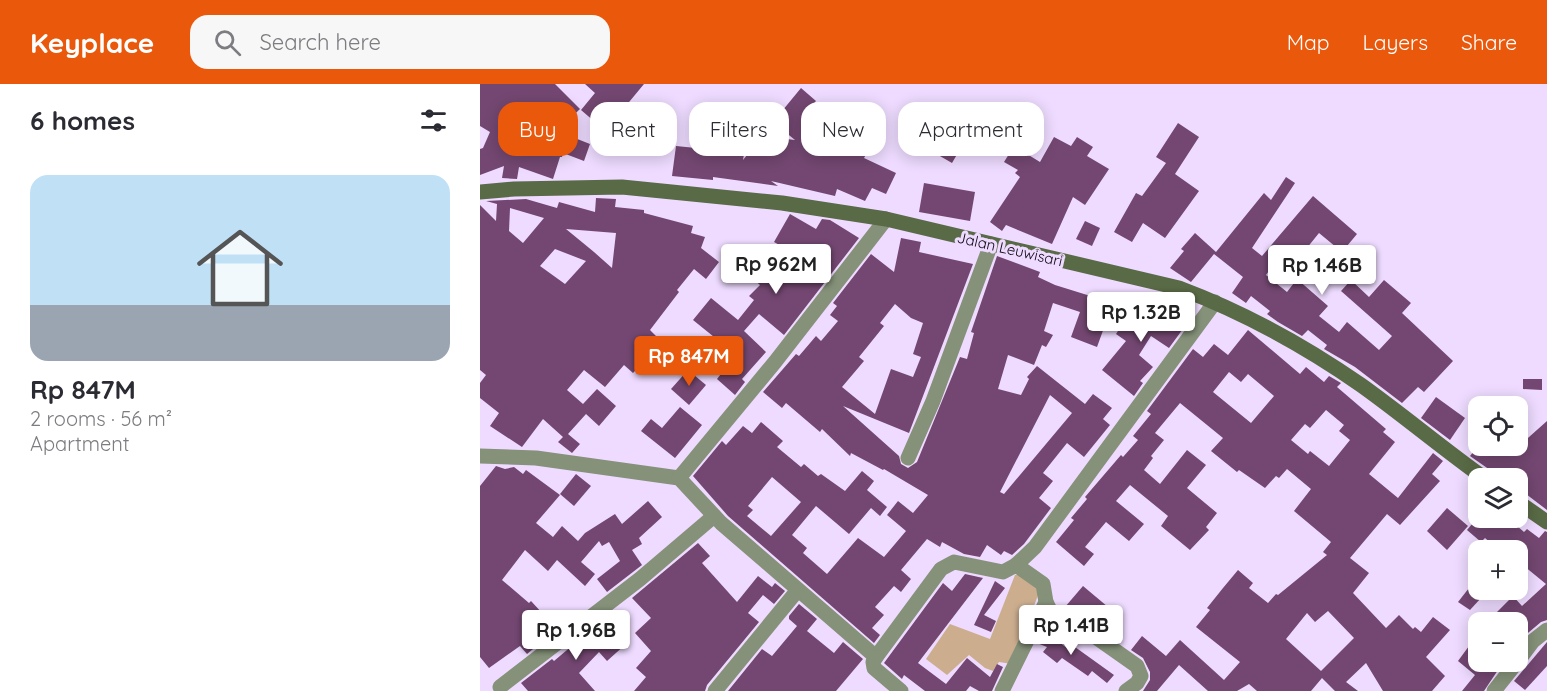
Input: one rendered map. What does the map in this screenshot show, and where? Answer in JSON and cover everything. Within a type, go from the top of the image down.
[{"type":"main road","name":"Jalan Leuwisari","points":[[480,192],[514,189],[622,187],[782,203],[886,219],[1179,288],[1215,302],[1315,355],[1361,385],[1471,468]]},
{"type":"main road","points":[[1528,509],[1547,522]]},
{"type":"street","points":[[679,478],[767,371],[886,219]]},
{"type":"street","points":[[908,458],[933,401],[991,244]]},
{"type":"street","points":[[901,691],[874,668],[873,662],[941,569],[954,562],[1003,572],[1017,565],[1035,546],[1215,302]]},
{"type":"street","points":[[480,456],[536,458],[679,478],[714,516],[797,591],[876,657]]},
{"type":"street","points":[[500,687],[640,579],[714,516]]},
{"type":"street","points":[[1017,565],[1043,584],[1046,602],[1053,614],[1083,628],[1137,666],[1141,676],[1137,683],[1126,691]]},
{"type":"street","points":[[715,691],[797,591]]},
{"type":"street","points":[[1002,691],[1046,602]]},
{"type":"street","points":[[1528,648],[1547,630]]},
{"type":"street","points":[[1494,691],[1509,672]]},
{"type":"shaded area","points":[[1020,574],[1040,590],[1012,664],[999,662],[993,671],[985,668],[969,655],[947,675],[926,659],[950,624],[990,639],[1015,575]]},
{"type":"building","points":[[480,84],[555,84],[573,102],[498,102],[498,156],[562,156],[553,179],[519,167],[517,179],[502,178],[504,166],[480,175],[480,149],[483,148],[490,132],[480,126]]},
{"type":"building","points":[[585,84],[644,84],[629,102],[590,102],[590,118],[581,110],[595,93]]},
{"type":"building","points":[[801,88],[816,101],[801,102],[801,156],[865,156],[864,158],[896,173],[886,194],[872,188],[865,201],[837,189],[835,196],[771,181],[778,186],[713,177],[713,180],[672,176],[677,146],[689,147],[689,156],[744,156],[743,160],[746,156],[789,156],[789,139],[795,140],[789,135],[789,103]]},
{"type":"building","points":[[1178,123],[1199,137],[1175,174],[1199,191],[1165,238],[1143,223],[1132,242],[1114,232],[1136,193],[1142,196],[1166,163],[1156,157]]},
{"type":"building","points":[[1054,137],[1071,146],[1077,137],[1093,147],[1087,156],[1109,169],[1085,205],[1073,197],[1052,244],[1006,225],[1002,231],[990,222],[1020,177],[1015,173],[1018,170],[1004,162],[1008,156],[1030,156],[1040,162]]},
{"type":"building","points":[[578,139],[590,144],[584,161],[571,156],[578,156]]},
{"type":"building","points":[[940,156],[956,156],[952,163]]},
{"type":"building","points":[[1286,177],[1295,183],[1252,248],[1262,256],[1313,196],[1357,234],[1342,252],[1319,233],[1294,264],[1281,254],[1266,275],[1287,292],[1297,279],[1328,306],[1319,316],[1339,332],[1347,322],[1379,350],[1392,336],[1341,291],[1351,280],[1369,297],[1384,280],[1411,303],[1402,313],[1453,361],[1424,392],[1418,387],[1402,403],[1355,367],[1324,349],[1327,345],[1308,330],[1302,336],[1278,322],[1267,314],[1270,311],[1251,296],[1246,303],[1232,293],[1243,277],[1214,254],[1191,282],[1170,268],[1184,251],[1181,249],[1195,233],[1216,252],[1264,193],[1271,200]]},
{"type":"building","points":[[924,183],[975,192],[970,221],[919,212]]},
{"type":"building","points":[[596,198],[616,199],[615,207],[644,210],[644,213],[693,226],[691,233],[705,237],[701,248],[719,262],[706,279],[694,269],[677,290],[679,292],[650,330],[663,343],[645,364],[643,362],[633,373],[624,365],[605,387],[584,370],[567,390],[583,404],[597,389],[616,406],[599,426],[586,414],[568,434],[580,444],[572,453],[558,442],[563,437],[543,419],[522,447],[490,426],[499,413],[480,398],[480,383],[486,375],[480,370],[480,205],[496,221],[497,204],[486,201],[526,199],[557,208],[559,202],[595,212]],"holes":[[[510,208],[544,218],[523,243],[509,231]],[[566,229],[616,233],[612,268]],[[555,249],[586,261],[565,284],[540,266]]]},
{"type":"building","points":[[790,214],[816,229],[822,219],[830,220],[859,238],[784,335],[759,314],[744,331],[766,352],[742,379],[745,382],[735,395],[717,379],[724,370],[707,355],[719,341],[693,320],[711,298],[738,320],[754,300],[749,296],[760,285],[753,279],[763,267],[773,274],[792,252],[774,242]]},
{"type":"building","points":[[1085,221],[1100,228],[1092,246],[1076,239]]},
{"type":"building","points":[[901,238],[921,242],[919,252],[973,264],[909,433],[843,406],[899,456],[901,464],[908,468],[917,462],[960,357],[967,359],[974,333],[971,332],[997,256],[1040,272],[1038,277],[1055,285],[1113,303],[1097,347],[1071,337],[1080,312],[1053,303],[1044,331],[1053,335],[1046,347],[1042,345],[1034,365],[1008,355],[998,389],[1021,395],[1029,379],[1027,377],[1037,366],[1085,404],[1093,394],[1112,408],[1103,419],[1110,425],[1084,457],[1067,443],[1043,473],[1053,481],[1039,498],[1051,508],[1024,544],[1012,555],[1004,551],[1001,555],[987,545],[980,557],[964,554],[942,542],[940,547],[927,539],[901,570],[911,579],[901,592],[894,586],[875,607],[884,615],[872,628],[880,635],[874,643],[728,516],[693,476],[722,441],[726,445],[743,426],[752,433],[761,422],[783,441],[777,447],[801,467],[804,464],[818,476],[821,474],[845,491],[862,471],[874,481],[867,490],[887,507],[880,516],[871,508],[849,534],[816,506],[792,535],[807,548],[803,553],[827,574],[858,538],[884,557],[906,531],[887,515],[898,501],[913,513],[928,495],[884,469],[851,453],[850,456],[822,429],[820,432],[786,403],[782,408],[763,392],[796,354],[799,356],[816,336],[821,341],[838,321],[830,315],[837,306],[833,303],[871,254],[894,272]],"holes":[[[895,304],[911,318],[923,323],[913,354],[921,357],[913,377],[891,369],[875,414],[842,387],[864,361],[859,357],[884,326],[880,323]],[[1050,395],[1072,413],[1004,494],[1000,492]],[[772,477],[801,502],[771,536],[747,516],[753,510],[748,506]]]},
{"type":"building","points":[[1140,297],[1167,315],[1170,310],[1188,322],[1169,348],[1151,336],[1139,355],[1153,367],[1140,381],[1143,383],[1134,396],[1102,370],[1126,341],[1116,334]]},
{"type":"building","points":[[1248,330],[1300,374],[1306,367],[1324,382],[1329,376],[1341,383],[1337,387],[1386,429],[1383,432],[1395,442],[1369,474],[1398,498],[1433,453],[1443,461],[1432,474],[1440,481],[1400,525],[1387,514],[1350,558],[1369,573],[1353,593],[1386,628],[1399,615],[1413,629],[1415,627],[1421,632],[1433,617],[1450,630],[1426,657],[1445,676],[1432,691],[1383,691],[1366,663],[1346,682],[1358,691],[1335,691],[1322,678],[1311,691],[1257,691],[1249,684],[1237,691],[1208,691],[1179,665],[1157,691],[1143,691],[1150,680],[1150,672],[1143,658],[1131,650],[1142,636],[1166,656],[1180,640],[1224,680],[1240,662],[1196,627],[1210,610],[1207,608],[1238,570],[1253,583],[1249,588],[1268,603],[1276,594],[1278,595],[1327,555],[1323,552],[1331,542],[1294,511],[1311,489],[1287,469],[1279,478],[1276,476],[1265,488],[1239,470],[1237,472],[1211,451],[1223,438],[1180,403],[1155,433],[1164,440],[1151,456],[1153,458],[1144,470],[1160,484],[1187,450],[1206,465],[1187,488],[1217,513],[1206,527],[1209,530],[1190,550],[1161,526],[1168,516],[1130,485],[1116,501],[1144,524],[1129,541],[1106,522],[1085,547],[1094,554],[1084,566],[1056,542],[1074,520],[1071,518],[1087,499],[1085,497],[1121,455],[1123,457],[1138,440],[1133,436],[1151,414],[1147,411],[1193,349],[1203,357],[1214,344],[1228,355]],"holes":[[[1229,372],[1241,382],[1248,374],[1274,396],[1251,423],[1213,392]],[[1326,410],[1344,425],[1339,431],[1350,440],[1329,466],[1310,451],[1308,454],[1291,440],[1305,424],[1310,428]],[[1328,611],[1354,638],[1321,671],[1286,639],[1307,613],[1315,622]]]},
{"type":"building","points":[[688,370],[706,385],[689,405],[671,389]]},
{"type":"building","points":[[1523,379],[1542,379],[1542,390],[1523,389]]},
{"type":"building","points":[[1436,397],[1465,418],[1450,440],[1421,418]]},
{"type":"building","points":[[680,407],[702,425],[675,458],[641,431],[651,419],[662,428]]},
{"type":"building","points":[[1547,421],[1547,510],[1528,496],[1528,468],[1487,468],[1470,456],[1528,456],[1528,438]]},
{"type":"building","points":[[496,466],[505,469],[514,467],[523,474],[526,470],[560,495],[536,523],[553,537],[562,526],[578,541],[585,533],[615,514],[622,524],[648,501],[662,517],[639,538],[642,544],[632,550],[642,565],[607,592],[597,579],[620,561],[609,542],[602,546],[599,541],[581,562],[595,574],[585,586],[557,560],[548,571],[525,550],[502,580],[529,603],[531,601],[555,627],[527,654],[520,646],[489,668],[480,657],[480,486]]},
{"type":"building","points":[[576,474],[591,486],[574,506],[560,494]]},
{"type":"building","points":[[1447,508],[1468,526],[1447,550],[1427,531]]},
{"type":"building","points":[[1469,528],[1519,528],[1524,532],[1527,529],[1539,538],[1545,531],[1547,532],[1547,620],[1528,633],[1528,612],[1497,612],[1509,600],[1517,600],[1522,606],[1546,584],[1528,569],[1528,540],[1487,540],[1485,538],[1479,540],[1467,530]]},
{"type":"building","points":[[698,543],[710,556],[702,563],[737,602],[758,576],[772,587],[775,583],[785,591],[774,604],[763,595],[748,613],[759,622],[707,685],[705,691],[634,691],[646,677],[636,668],[651,651],[635,633],[651,618],[632,598]]},
{"type":"building","points":[[965,574],[983,578],[918,663],[946,684],[967,658],[990,677],[997,664],[1003,667],[992,691],[979,691],[970,686],[966,691],[925,691],[904,675],[902,679],[884,663],[943,583],[952,591]]},
{"type":"building","points":[[995,581],[1005,588],[984,615],[996,621],[991,632],[974,625]]},
{"type":"building","points":[[1083,586],[1108,607],[1094,624],[1065,607]]},
{"type":"building","points":[[1468,589],[1468,600],[1479,600],[1470,610],[1458,602]]},
{"type":"building","points":[[799,604],[817,619],[807,631],[834,653],[843,642],[863,659],[836,691],[728,691],[762,649],[772,656],[797,626],[789,619],[789,616]]},
{"type":"building","points":[[606,617],[626,644],[607,661],[599,652],[579,673],[595,691],[528,691],[521,683],[552,659],[554,661]]},
{"type":"building","points":[[1046,623],[1054,626],[1050,635],[1072,652],[1075,647],[1114,675],[1107,683],[1092,671],[1088,676],[1062,658],[1057,663],[1043,652],[1047,647],[1037,643]]},
{"type":"building","points":[[1547,642],[1547,666],[1525,690],[1514,681],[1522,672],[1528,672],[1528,664]]},
{"type":"building","points":[[1468,647],[1468,669],[1458,661]]},
{"type":"building","points":[[1471,672],[1497,672],[1484,691],[1462,691],[1475,675]]}]
